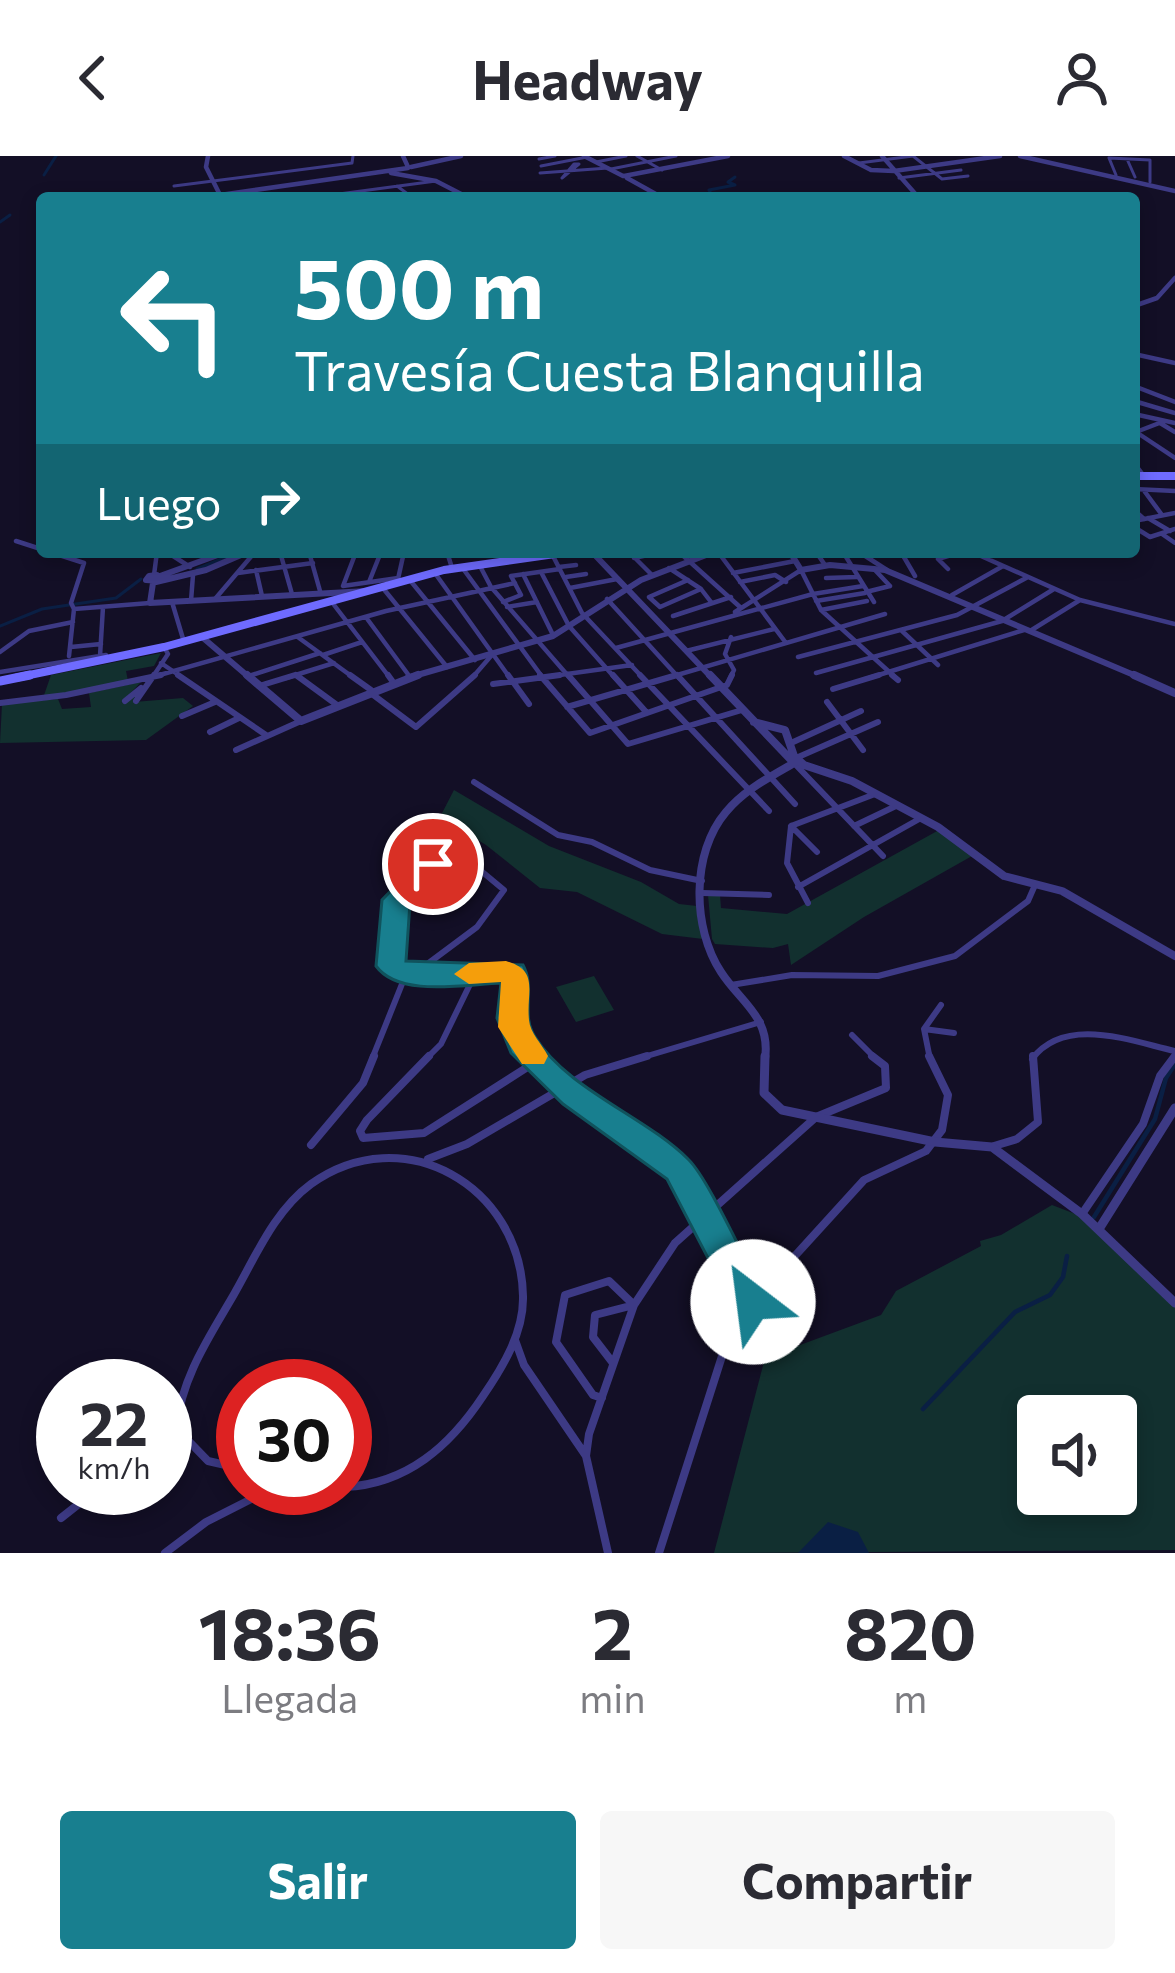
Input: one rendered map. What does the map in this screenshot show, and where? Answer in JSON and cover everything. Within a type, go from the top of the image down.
[{"type":"main road","points":[[1143,476],[1175,476]]},
{"type":"main road","points":[[0,679],[164,649],[369,586],[505,559]]},
{"type":"street","points":[[208,156],[205,160],[219,192]]},
{"type":"street","points":[[174,186],[352,163],[353,156]]},
{"type":"street","points":[[403,156],[409,167]]},
{"type":"street","points":[[250,192],[389,173],[461,156]]},
{"type":"street","points":[[540,166],[555,156]]},
{"type":"street","points":[[540,166],[586,156],[652,192]]},
{"type":"street","points":[[596,162],[626,156]]},
{"type":"street","points":[[638,156],[662,170]]},
{"type":"street","points":[[620,175],[676,156],[690,163]]},
{"type":"street","points":[[540,166],[620,175],[726,156]]},
{"type":"street","points":[[844,156],[871,170],[915,157],[942,179],[968,176],[954,159]]},
{"type":"street","points":[[934,156],[946,164]]},
{"type":"street","points":[[859,163],[928,166],[1000,156]]},
{"type":"street","points":[[1020,156],[1066,171],[1135,177],[1175,191]]},
{"type":"street","points":[[1116,175],[1109,158],[1150,160],[1150,182]]},
{"type":"street","points":[[1127,159],[1135,177]]},
{"type":"street","points":[[888,162],[913,192]]},
{"type":"street","points":[[899,178],[961,170]]},
{"type":"street","points":[[389,173],[436,182],[457,192]]},
{"type":"street","points":[[363,192],[425,181]]},
{"type":"street","points":[[397,187],[404,192]]},
{"type":"street","points":[[1140,304],[1157,298],[1175,278]]},
{"type":"street","points":[[1140,354],[1175,362]]},
{"type":"street","points":[[1140,389],[1174,409]]},
{"type":"street","points":[[1140,402],[1174,409]]},
{"type":"street","points":[[1140,431],[1163,422],[1174,409]]},
{"type":"street","points":[[1140,416],[1175,423]]},
{"type":"street","points":[[1163,422],[1175,432]]},
{"type":"street","points":[[1140,435],[1174,457]]},
{"type":"street","points":[[1143,476],[1164,491]]},
{"type":"street","points":[[1140,491],[1174,492]]},
{"type":"street","points":[[1145,492],[1162,515]]},
{"type":"street","points":[[1140,521],[1175,513]]},
{"type":"street","points":[[1140,514],[1169,532],[1175,543]]},
{"type":"street","points":[[1140,529],[1150,537],[1169,532]]},
{"type":"street","points":[[16,541],[36,552]]},
{"type":"street","points":[[69,656],[73,608],[84,563],[77,558]]},
{"type":"street","points":[[150,603],[157,558]]},
{"type":"street","points":[[175,558],[192,571]]},
{"type":"street","points":[[192,571],[211,558]]},
{"type":"street","points":[[156,579],[233,558]]},
{"type":"street","points":[[215,599],[248,558]]},
{"type":"street","points":[[282,558],[292,594]]},
{"type":"street","points":[[311,558],[320,591]]},
{"type":"street","points":[[342,587],[354,558]]},
{"type":"street","points":[[369,586],[379,558]]},
{"type":"street","points":[[402,580],[404,558]]},
{"type":"street","points":[[449,558],[452,568]]},
{"type":"street","points":[[476,558],[490,587],[628,744],[742,710]]},
{"type":"street","points":[[554,558],[585,615],[769,811]]},
{"type":"street","points":[[598,558],[883,856]]},
{"type":"street","points":[[635,558],[652,575]]},
{"type":"street","points":[[688,558],[740,607]]},
{"type":"street","points":[[236,750],[393,682],[554,636],[627,588],[696,558]]},
{"type":"street","points":[[719,558],[786,644]]},
{"type":"street","points":[[793,558],[820,610],[898,680]]},
{"type":"street","points":[[820,558],[825,565]]},
{"type":"street","points":[[846,558],[867,595]]},
{"type":"street","points":[[868,558],[887,570]]},
{"type":"street","points":[[904,558],[915,576]]},
{"type":"street","points":[[941,558],[948,569]]},
{"type":"street","points":[[986,558],[1080,600],[1175,624]]},
{"type":"street","points":[[505,559],[537,602],[554,636]]},
{"type":"street","points":[[733,573],[795,561]]},
{"type":"street","points":[[238,573],[313,563]]},
{"type":"street","points":[[0,703],[44,700],[175,673],[576,565]]},
{"type":"street","points":[[464,570],[517,648],[590,734],[723,688],[734,670],[725,655],[733,637],[732,616],[802,570],[825,565],[915,576],[1002,621],[1175,693]]},
{"type":"street","points":[[422,576],[479,566]]},
{"type":"street","points":[[952,595],[1003,566]]},
{"type":"street","points":[[669,568],[701,589],[711,602]]},
{"type":"street","points":[[820,610],[890,586],[874,569]]},
{"type":"street","points":[[256,570],[262,596]]},
{"type":"street","points":[[191,601],[192,571]]},
{"type":"street","points":[[542,572],[569,626],[647,713]]},
{"type":"street","points":[[564,578],[586,574]]},
{"type":"street","points":[[740,582],[775,575],[786,582]]},
{"type":"street","points":[[436,576],[529,704]]},
{"type":"street","points":[[826,578],[857,577]]},
{"type":"street","points":[[798,657],[978,607],[1028,577]]},
{"type":"street","points":[[505,604],[521,595],[517,578]]},
{"type":"street","points":[[570,588],[617,579]]},
{"type":"street","points":[[73,608],[292,594],[402,580]]},
{"type":"street","points":[[402,580],[475,660]]},
{"type":"street","points":[[688,580],[650,597],[660,607],[701,589]]},
{"type":"street","points":[[382,587],[447,668]]},
{"type":"street","points":[[777,588],[790,600]]},
{"type":"street","points":[[816,673],[1002,621],[1054,589]]},
{"type":"street","points":[[616,648],[790,600],[867,595]]},
{"type":"street","points":[[674,616],[731,598]]},
{"type":"street","points":[[607,599],[795,803]]},
{"type":"street","points":[[833,688],[1027,631],[1080,600]]},
{"type":"street","points":[[331,601],[393,682]]},
{"type":"street","points":[[172,602],[184,642]]},
{"type":"street","points":[[505,604],[537,602]]},
{"type":"street","points":[[100,656],[103,607]]},
{"type":"street","points":[[567,707],[885,614]]},
{"type":"street","points":[[368,620],[410,677]]},
{"type":"street","points":[[0,652],[29,631],[73,622]]},
{"type":"street","points":[[686,651],[773,627]]},
{"type":"street","points":[[901,630],[938,665]]},
{"type":"street","points":[[202,637],[301,721]]},
{"type":"street","points":[[299,638],[416,727],[457,696],[493,655]]},
{"type":"street","points":[[246,676],[362,642]]},
{"type":"street","points":[[71,647],[101,644]]},
{"type":"street","points":[[0,679],[164,649],[168,654],[125,701]]},
{"type":"street","points":[[0,679],[100,656],[140,653]]},
{"type":"street","points":[[161,663],[266,735]]},
{"type":"street","points":[[259,686],[334,663]]},
{"type":"street","points":[[493,684],[632,664]]},
{"type":"street","points":[[296,675],[337,705]]},
{"type":"street","points":[[136,701],[142,687]]},
{"type":"street","points":[[182,716],[215,702]]},
{"type":"street","points":[[827,702],[863,749]]},
{"type":"street","points":[[791,743],[861,711]]},
{"type":"street","points":[[210,732],[239,718]]},
{"type":"street","points":[[754,722],[785,730],[795,760]]},
{"type":"street","points":[[878,722],[795,760],[749,790],[716,825],[702,881],[710,951],[761,1022],[766,1046],[761,1084],[767,1100],[782,1110],[935,1142],[992,1147],[1023,1137],[1037,1123],[1041,1106],[1032,1057],[1053,1038],[1087,1034],[1175,1054],[1160,1076],[1143,1124],[1082,1214]]},
{"type":"street","points":[[795,760],[875,794],[921,818],[991,868],[1062,892],[1175,956]]},
{"type":"street","points":[[474,782],[558,835],[592,842],[650,870],[702,881]]},
{"type":"street","points":[[791,826],[875,794]]},
{"type":"street","points":[[854,826],[898,806]]},
{"type":"street","points":[[798,887],[921,818]]},
{"type":"street","points":[[791,826],[817,852]]},
{"type":"street","points":[[791,826],[787,863],[808,903]]},
{"type":"street","points":[[420,970],[477,927],[504,890],[449,845]]},
{"type":"street","points":[[433,864],[401,894],[393,909],[391,966],[406,974],[506,971],[516,977],[513,1027],[538,1061],[565,1086],[678,1169],[750,1303]]},
{"type":"street","points":[[731,985],[792,975],[878,976],[955,956],[1028,902],[1036,884]]},
{"type":"street","points":[[702,892],[769,895]]},
{"type":"street","points":[[311,1145],[363,1083],[406,974]]},
{"type":"street","points":[[475,974],[441,1044],[367,1120],[363,1138],[424,1133],[538,1061]]},
{"type":"street","points":[[659,1553],[723,1341],[750,1303],[864,1180],[911,1160],[935,1142],[946,1118],[948,1095],[928,1054],[923,1029],[941,1005]]},
{"type":"street","points":[[192,1368],[293,1201],[328,1173],[354,1163],[448,1159],[585,1075],[761,1022]]},
{"type":"street","points":[[923,1029],[954,1033]]},
{"type":"street","points":[[586,1456],[634,1305],[675,1243],[816,1117],[841,1103],[880,1093],[889,1081],[885,1066],[859,1047],[852,1035]]},
{"type":"street","points":[[1099,1229],[1175,1108]]},
{"type":"street","points":[[992,1147],[1082,1214],[1175,1303]]},
{"type":"street","points":[[372,1482],[392,1479],[427,1460],[466,1421],[514,1339],[523,1283],[511,1232],[490,1201],[448,1159]]},
{"type":"street","points":[[602,1398],[593,1395],[558,1348],[562,1300],[572,1290],[609,1281],[634,1305]]},
{"type":"street","points":[[745,1290],[763,1293]]},
{"type":"street","points":[[613,1363],[593,1336],[595,1315],[634,1305]]},
{"type":"street","points":[[514,1339],[521,1363]]},
{"type":"street","points":[[509,1352],[586,1456],[608,1553]]},
{"type":"street","points":[[504,1363],[521,1363]]},
{"type":"street","points":[[575,1436],[590,1434]]},
{"type":"street","points":[[192,1444],[216,1463]]},
{"type":"street","points":[[61,1518],[65,1515]]},
{"type":"street","points":[[165,1553],[218,1515]]},
{"type":"green space","points":[[161,653],[154,666],[126,671],[128,681],[43,698],[51,675]]},
{"type":"green space","points":[[141,682],[121,703],[139,690],[134,702],[183,698],[193,706],[146,740],[0,743],[2,704],[58,699],[62,709],[91,707],[89,693]]},
{"type":"green space","points":[[454,790],[549,846],[641,882],[679,904],[697,906],[703,939],[662,934],[577,892],[540,888],[486,845],[440,817]]},
{"type":"green space","points":[[939,830],[972,856],[791,965],[788,944],[773,948],[715,944],[712,939],[708,895],[720,895],[721,908],[787,914]]},
{"type":"green space","points":[[594,976],[614,1010],[576,1022],[556,987]]},
{"type":"green space","points":[[1052,1205],[1078,1215],[1175,1306],[1175,1550],[714,1553],[765,1358],[881,1315],[896,1291],[981,1246],[980,1241],[1001,1235]]},
{"type":"water","points":[[828,1522],[858,1532],[869,1553],[798,1553]]},
{"type":"waterway","points":[[44,175],[56,156]]},
{"type":"waterway","points":[[710,192],[735,185],[728,182],[735,177]]},
{"type":"waterway","points":[[0,222],[10,215]]},
{"type":"waterway","points":[[197,569],[224,558]]},
{"type":"waterway","points":[[0,626],[42,609],[116,598],[141,579]]},
{"type":"waterway","points":[[1094,1217],[1155,1119],[1166,1078],[1175,1064]]},
{"type":"waterway","points":[[923,1409],[1015,1312],[1050,1295],[1063,1277],[1067,1256]]},
{"type":"slow traffic","points":[[469,974],[506,971],[516,977],[513,1027],[533,1056]]},
{"type":"route","points":[[433,864],[396,900],[391,966],[406,974],[420,970],[512,973],[516,977],[513,1027],[522,1045],[574,1095],[678,1169],[753,1302]]}]
